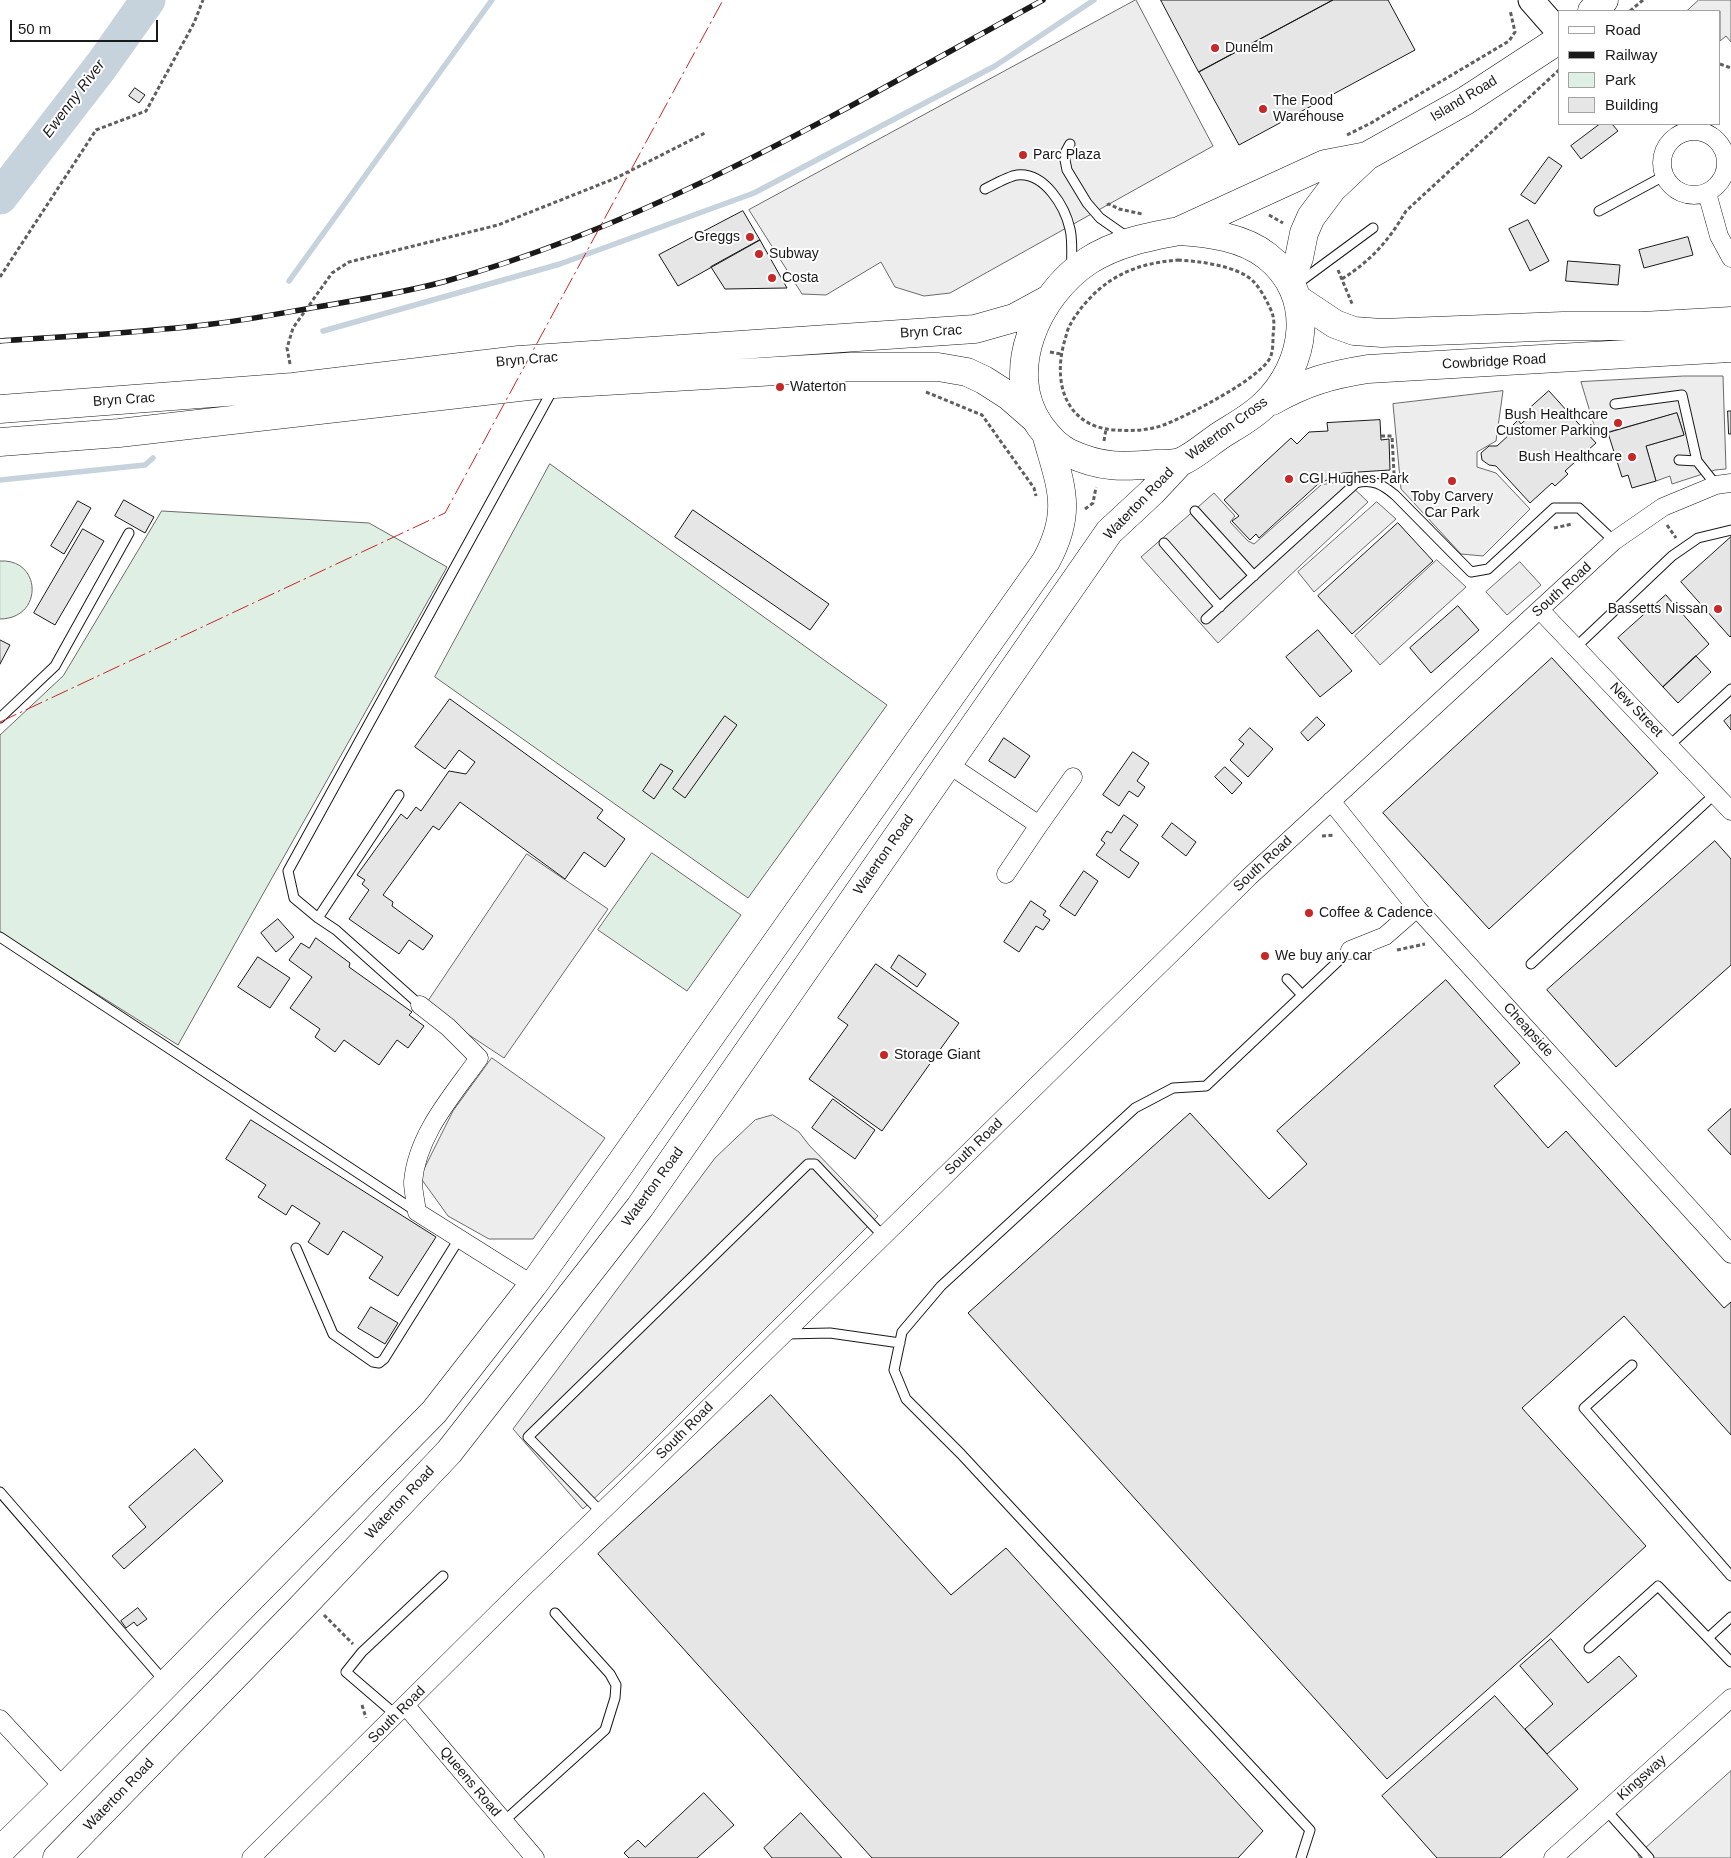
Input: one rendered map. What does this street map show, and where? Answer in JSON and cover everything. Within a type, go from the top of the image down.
[{"type":"main road","points":[[1593,10],[1604,0]]},
{"type":"main road","name":"Island Road","points":[[1367,156],[1465,101],[1558,40]]},
{"type":"main road","points":[[0,1851],[434,1412],[533,1284],[618,1167],[1046,560],[1055,543],[1060,526],[1062,492],[1023,378],[1024,358],[1030,336],[1050,299],[1072,274],[1100,255],[1132,240],[1179,231],[1325,164],[1367,156]]},
{"type":"main road","points":[[1294,290],[1304,233],[1311,217],[1332,189],[1367,156]]},
{"type":"main road","points":[[1179,231],[1216,235],[1248,245],[1267,256],[1294,290],[1335,324],[1354,331],[1382,333],[1563,326],[1642,326],[1731,321]]},
{"type":"main road","name":"Waterton Cross","points":[[1040,427],[1064,451],[1086,461],[1121,468],[1180,462],[1264,405],[1284,381],[1300,342],[1301,324],[1294,290]]},
{"type":"main road","name":"Bryn Crac","points":[[0,409],[293,387],[519,360],[975,329],[1014,318],[1050,299]]},
{"type":"main road","name":"Cowbridge Road","points":[[1264,405],[1298,386],[1339,373],[1368,369],[1731,348]]},
{"type":"main road","name":"Bryn Crac","points":[[0,442],[119,433],[556,384],[845,367],[938,367],[967,372],[1009,396],[1040,427]]},
{"type":"main road","name":"Waterton Road","points":[[58,1858],[299,1610],[449,1452],[640,1207],[1109,532],[1152,492],[1180,462]]},
{"type":"street","points":[[1523,2],[1558,31]]},
{"type":"street","points":[[1703,131],[1713,136],[1720,143],[1726,154],[1727,166],[1724,176],[1717,186],[1707,193],[1698,195],[1680,192],[1672,187],[1664,176],[1662,156],[1666,145],[1682,132],[1703,131]]},
{"type":"street","points":[[1707,193],[1719,236],[1731,258]]},
{"type":"street","name":"South Road","points":[[251,1858],[522,1589],[1249,876],[1614,541],[1663,507],[1724,484]]},
{"type":"street","name":"New Street","points":[[1540,610],[1731,811]]},
{"type":"street","points":[[948,764],[1039,825]]},
{"type":"street","points":[[1006,874],[1073,777]]},
{"type":"street","name":"Cheapside","points":[[1331,800],[1417,908],[1731,1254]]},
{"type":"street","points":[[1350,950],[1385,936],[1417,908]]},
{"type":"street","points":[[420,1004],[479,1058],[441,1110],[420,1150],[413,1182],[417,1212],[459,1240],[533,1284]]},
{"type":"street","name":"Kingsway","points":[[1553,1858],[1731,1698]]},
{"type":"street","name":"Queens Road","points":[[401,1711],[535,1858]]},
{"type":"street","points":[[0,1719],[64,1788]]},
{"type":"lane","points":[[1070,144],[1064,155],[1067,170],[1087,203],[1100,218],[1132,240]]},
{"type":"lane","points":[[985,189],[1017,175],[1030,177],[1044,184],[1065,213],[1070,230],[1072,274]]},
{"type":"lane","points":[[1599,211],[1664,176]]},
{"type":"lane","points":[[1294,290],[1373,228]]},
{"type":"lane","points":[[420,1004],[336,930],[294,898],[288,871],[556,384]]},
{"type":"lane","points":[[1615,404],[1682,395],[1697,461],[1724,484]]},
{"type":"lane","points":[[1679,460],[1697,461]]},
{"type":"lane","points":[[1206,619],[1356,482],[1364,480],[1382,484],[1395,495],[1471,572],[1488,569],[1554,508],[1579,508],[1614,541]]},
{"type":"lane","points":[[1196,511],[1254,576]]},
{"type":"lane","points":[[1576,647],[1672,556],[1698,538],[1731,530]]},
{"type":"lane","points":[[0,718],[54,666],[129,533]]},
{"type":"lane","points":[[1164,544],[1220,607]]},
{"type":"lane","points":[[1670,745],[1731,689]]},
{"type":"lane","points":[[1532,964],[1715,794]]},
{"type":"lane","points":[[318,918],[399,795]]},
{"type":"lane","points":[[0,936],[417,1212]]},
{"type":"lane","points":[[1301,1858],[1310,1830],[961,1454],[906,1400],[894,1370],[902,1332],[941,1286],[1135,1108],[1173,1088],[1206,1086],[1350,950]]},
{"type":"lane","points":[[1287,979],[1302,995]]},
{"type":"lane","points":[[602,1512],[528,1437],[808,1164],[815,1164],[883,1236]]},
{"type":"lane","points":[[296,1248],[333,1334],[374,1362],[379,1363],[384,1360],[459,1240]]},
{"type":"lane","points":[[783,1334],[830,1332],[900,1343]]},
{"type":"lane","points":[[1632,1365],[1584,1408],[1731,1576]]},
{"type":"lane","points":[[0,1492],[166,1683]]},
{"type":"lane","points":[[401,1711],[346,1672],[362,1652],[443,1576]]},
{"type":"lane","points":[[1589,1648],[1658,1586],[1731,1662]]},
{"type":"lane","points":[[503,1822],[605,1730],[615,1698],[616,1685],[610,1674],[554,1613]]},
{"type":"lane","points":[[1708,1638],[1731,1617]]},
{"type":"lane","points":[[1606,1810],[1649,1858]]},
{"type":"path","points":[[0,277],[96,130],[146,111],[194,23],[203,0]]},
{"type":"path","points":[[1631,10],[1642,0]]},
{"type":"path","points":[[1345,136],[1371,123],[1509,41],[1515,32],[1510,9],[1523,2]]},
{"type":"path","points":[[1342,279],[1360,268],[1391,236],[1406,211],[1558,72]]},
{"type":"path","points":[[293,387],[287,348],[293,328],[332,273],[349,262],[498,225],[616,178],[705,134]]},
{"type":"path","points":[[1094,212],[1110,204],[1119,209],[1148,216]]},
{"type":"path","points":[[1178,260],[1212,264],[1230,269],[1253,280],[1263,295],[1275,320],[1271,357],[1263,367],[1227,393],[1166,424],[1140,430],[1106,429],[1093,425],[1074,412],[1066,401],[1061,388],[1061,354],[1069,326],[1080,310],[1094,294],[1111,280],[1136,268],[1158,262],[1178,260]]},
{"type":"path","points":[[918,391],[927,392],[982,415],[1034,488],[1036,498]]},
{"type":"path","points":[[1381,436],[1392,436],[1394,473],[1386,473]]},
{"type":"path","points":[[320,1611],[362,1652]]},
{"type":"path","points":[[355,1700],[362,1706],[368,1724]]},
{"type":"green space","points":[[550,464],[887,705],[748,898],[435,677]]},
{"type":"green space","points":[[162,511],[369,523],[447,567],[178,1045],[0,933],[0,735],[63,676]]},
{"type":"green space","points":[[0,561],[14,563],[24,569],[30,578],[32,589],[30,600],[24,610],[14,616],[0,619]]},
{"type":"green space","points":[[652,853],[741,915],[687,991],[598,930]]},
{"type":"shaded area","name":"Parc Plaza","points":[[1136,0],[1213,146],[950,293],[924,296],[895,287],[881,262],[826,295],[802,294],[749,210]]},
{"type":"shaded area","points":[[1699,0],[1731,0],[1731,42],[1726,36],[1721,40],[1721,10],[1688,10]]},
{"type":"shaded area","name":"Bush Healthcare Customer Parking","points":[[1684,376],[1723,376],[1726,469],[1715,470],[1672,484],[1670,476],[1656,481],[1646,446],[1684,435],[1677,413],[1597,435],[1581,382]]},
{"type":"shaded area","name":"Toby Carvery Car Park","points":[[1503,391],[1496,441],[1477,452],[1477,467],[1496,473],[1530,509],[1483,556],[1461,554],[1401,489],[1393,404]]},
{"type":"shaded area","points":[[1346,481],[1368,502],[1218,643],[1141,557],[1214,493],[1235,516],[1230,522],[1248,541],[1254,544],[1321,485]]},
{"type":"shaded area","points":[[1377,502],[1396,519],[1314,592],[1298,572]]},
{"type":"shaded area","points":[[1437,560],[1466,587],[1380,665],[1355,636]]},
{"type":"shaded area","points":[[1520,562],[1541,585],[1507,615],[1486,592]]},
{"type":"shaded area","points":[[527,854],[608,909],[504,1058],[425,1006]]},
{"type":"shaded area","points":[[492,1058],[605,1138],[533,1239],[489,1239],[448,1216],[420,1177],[453,1111]]},
{"type":"shaded area","points":[[773,1115],[799,1132],[809,1145],[878,1216],[583,1509],[513,1429],[715,1158],[755,1120]]},
{"type":"shaded area","points":[[1731,1771],[1731,1858],[1640,1858],[1638,1855]]},
{"type":"building","name":"Dunelm","points":[[1161,0],[1333,0],[1199,72]]},
{"type":"building","name":"The Food Warehouse","points":[[1333,0],[1388,0],[1415,50],[1239,145],[1199,72]]},
{"type":"building","points":[[135,88],[145,95],[139,103],[129,96]]},
{"type":"building","points":[[1599,125],[1613,125],[1618,131],[1581,159],[1571,146]]},
{"type":"building","points":[[1549,157],[1562,166],[1535,204],[1521,195]]},
{"type":"building","points":[[743,211],[760,240],[678,286],[659,255]]},
{"type":"building","points":[[1528,220],[1549,261],[1530,271],[1509,229]]},
{"type":"building","points":[[1688,237],[1693,255],[1644,268],[1639,250]]},
{"type":"building","points":[[760,240],[787,288],[725,289],[711,267]]},
{"type":"building","points":[[1568,261],[1620,265],[1618,285],[1566,281]]},
{"type":"building","points":[[1549,391],[1596,443],[1565,471],[1568,474],[1555,486],[1552,483],[1530,503],[1496,466],[1489,465],[1482,460],[1481,453],[1489,446],[1497,446],[1510,434],[1507,431],[1518,420],[1521,424],[1533,413],[1529,409]]},
{"type":"building","points":[[1728,411],[1731,411],[1731,434],[1729,434]]},
{"type":"building","name":"Bush Healthcare","points":[[1677,413],[1684,435],[1646,446],[1656,481],[1632,488],[1628,475],[1622,477],[1608,433]]},
{"type":"building","name":"CGI Hughes Park","points":[[1380,420],[1381,440],[1389,439],[1390,470],[1343,473],[1318,484],[1259,538],[1256,534],[1250,540],[1232,521],[1239,516],[1224,500],[1291,438],[1297,444],[1309,432],[1328,431],[1327,423]]},
{"type":"building","points":[[124,500],[154,517],[145,533],[115,516]]},
{"type":"building","points":[[78,501],[91,508],[64,554],[51,546]]},
{"type":"building","points":[[693,510],[829,604],[810,630],[675,537]]},
{"type":"building","points":[[1398,523],[1433,561],[1352,634],[1318,596]]},
{"type":"building","points":[[83,529],[104,541],[55,625],[34,613]]},
{"type":"building","name":"Bassetts Nissan","points":[[1731,537],[1731,636],[1730,637],[1681,582]]},
{"type":"building","points":[[1666,595],[1709,644],[1663,687],[1618,638]]},
{"type":"building","points":[[1458,606],[1479,630],[1431,673],[1410,648]]},
{"type":"building","points":[[1318,630],[1352,671],[1320,697],[1286,657]]},
{"type":"building","points":[[0,640],[10,645],[0,664]]},
{"type":"building","points":[[1696,656],[1711,672],[1678,703],[1663,687]]},
{"type":"building","points":[[1552,658],[1658,773],[1489,929],[1383,813]]},
{"type":"building","points":[[450,699],[603,810],[597,818],[625,839],[605,867],[584,852],[565,879],[460,802],[439,830],[433,826],[383,895],[393,902],[392,906],[433,936],[423,950],[409,940],[399,954],[349,919],[369,890],[362,884],[365,880],[357,875],[401,814],[407,819],[416,807],[421,811],[449,771],[466,774],[475,762],[459,750],[445,769],[415,747]]},
{"type":"building","points":[[1731,715],[1731,730],[1724,721]]},
{"type":"building","points":[[725,716],[737,725],[685,798],[673,789]]},
{"type":"building","points":[[1317,717],[1325,725],[1308,741],[1301,733]]},
{"type":"building","points":[[1250,728],[1273,749],[1248,777],[1230,760],[1244,744],[1239,740]]},
{"type":"building","points":[[1004,738],[1030,756],[1015,778],[989,761]]},
{"type":"building","points":[[1133,752],[1149,763],[1137,781],[1145,787],[1138,797],[1129,791],[1119,806],[1103,795]]},
{"type":"building","points":[[661,764],[673,771],[654,799],[643,791]]},
{"type":"building","points":[[1225,767],[1242,783],[1232,794],[1215,777]]},
{"type":"building","points":[[1124,815],[1138,825],[1120,850],[1139,863],[1129,878],[1096,855],[1105,843],[1101,840],[1107,831],[1111,833]]},
{"type":"building","points":[[1172,823],[1196,842],[1186,856],[1162,837]]},
{"type":"building","points":[[1715,841],[1731,859],[1731,965],[1616,1067],[1547,990]]},
{"type":"building","points":[[1084,871],[1098,881],[1075,916],[1060,906]]},
{"type":"building","points":[[1031,901],[1046,911],[1043,915],[1050,920],[1043,930],[1036,926],[1019,952],[1004,942]]},
{"type":"building","points":[[278,919],[294,937],[276,952],[261,933]]},
{"type":"building","points":[[316,938],[350,963],[349,967],[412,1012],[409,1015],[424,1026],[408,1048],[397,1040],[379,1065],[344,1040],[335,1052],[315,1037],[320,1029],[290,1008],[312,977],[289,960],[301,943],[309,948]]},
{"type":"building","points":[[899,955],[926,974],[917,987],[891,968]]},
{"type":"building","points":[[258,957],[290,978],[270,1008],[238,987]]},
{"type":"building","points":[[876,964],[959,1023],[882,1131],[809,1079],[848,1025],[838,1018]]},
{"type":"building","points":[[1446,980],[1520,1063],[1494,1086],[1548,1148],[1566,1131],[1724,1308],[1731,1302],[1731,1435],[1624,1316],[1522,1408],[1646,1546],[1387,1779],[968,1313],[1190,1113],[1269,1199],[1307,1164],[1277,1131]]},
{"type":"building","points":[[833,1099],[875,1130],[855,1159],[812,1128]]},
{"type":"building","points":[[1731,1109],[1731,1155],[1708,1130]]},
{"type":"building","points":[[251,1120],[436,1237],[398,1296],[369,1278],[383,1257],[343,1231],[328,1255],[308,1242],[320,1223],[292,1205],[286,1215],[258,1197],[266,1185],[226,1159]]},
{"type":"building","points":[[371,1307],[398,1323],[385,1344],[358,1328]]},
{"type":"building","points":[[771,1395],[951,1595],[1006,1548],[1263,1831],[1238,1858],[872,1858],[598,1554]]},
{"type":"building","points":[[195,1449],[223,1481],[124,1569],[112,1556],[146,1527],[129,1507]]},
{"type":"building","points":[[138,1608],[147,1619],[137,1626],[134,1622],[126,1628],[121,1621]]},
{"type":"building","points":[[1551,1639],[1588,1683],[1619,1656],[1637,1676],[1547,1754],[1525,1729],[1553,1704],[1520,1666]]},
{"type":"building","points":[[1495,1696],[1578,1789],[1500,1858],[1437,1858],[1382,1796]]},
{"type":"building","points":[[704,1793],[734,1825],[697,1858],[629,1858],[624,1853],[638,1840],[645,1847]]},
{"type":"building","points":[[801,1813],[842,1858],[772,1858],[764,1848]]},
{"type":"waterway","name":"Ewenny River","points":[[0,197],[102,65],[148,0]]},
{"type":"waterway","points":[[289,281],[492,0]]},
{"type":"waterway","points":[[323,331],[560,264],[754,193],[995,66],[1094,0]]},
{"type":"waterway","points":[[0,480],[145,465],[153,458]]},
{"type":"railway","points":[[0,341],[159,330],[251,318],[412,290],[523,257],[600,228],[751,158],[825,120],[1043,0]]},
{"type":"power","points":[[0,722],[445,513],[723,0]]},
{"type":"place","name":"Dunelm","points":[[1215,48]]},
{"type":"place","name":"The Food Warehouse","points":[[1263,109]]},
{"type":"place","name":"Parc Plaza","points":[[1023,155]]},
{"type":"place","name":"Greggs","points":[[750,237]]},
{"type":"place","name":"Subway","points":[[759,254]]},
{"type":"place","name":"Costa","points":[[772,278]]},
{"type":"place","name":"Waterton","points":[[780,387]]},
{"type":"place","name":"Bush Healthcare Customer Parking","points":[[1618,423]]},
{"type":"place","name":"Bush Healthcare","points":[[1632,457]]},
{"type":"place","name":"CGI Hughes Park","points":[[1289,479]]},
{"type":"place","name":"Toby Carvery Car Park","points":[[1452,481]]},
{"type":"place","name":"Bassetts Nissan","points":[[1718,609]]},
{"type":"place","name":"Coffee & Cadence","points":[[1309,913]]},
{"type":"place","name":"We buy any car","points":[[1265,956]]},
{"type":"place","name":"Storage Giant","points":[[884,1055]]}]
